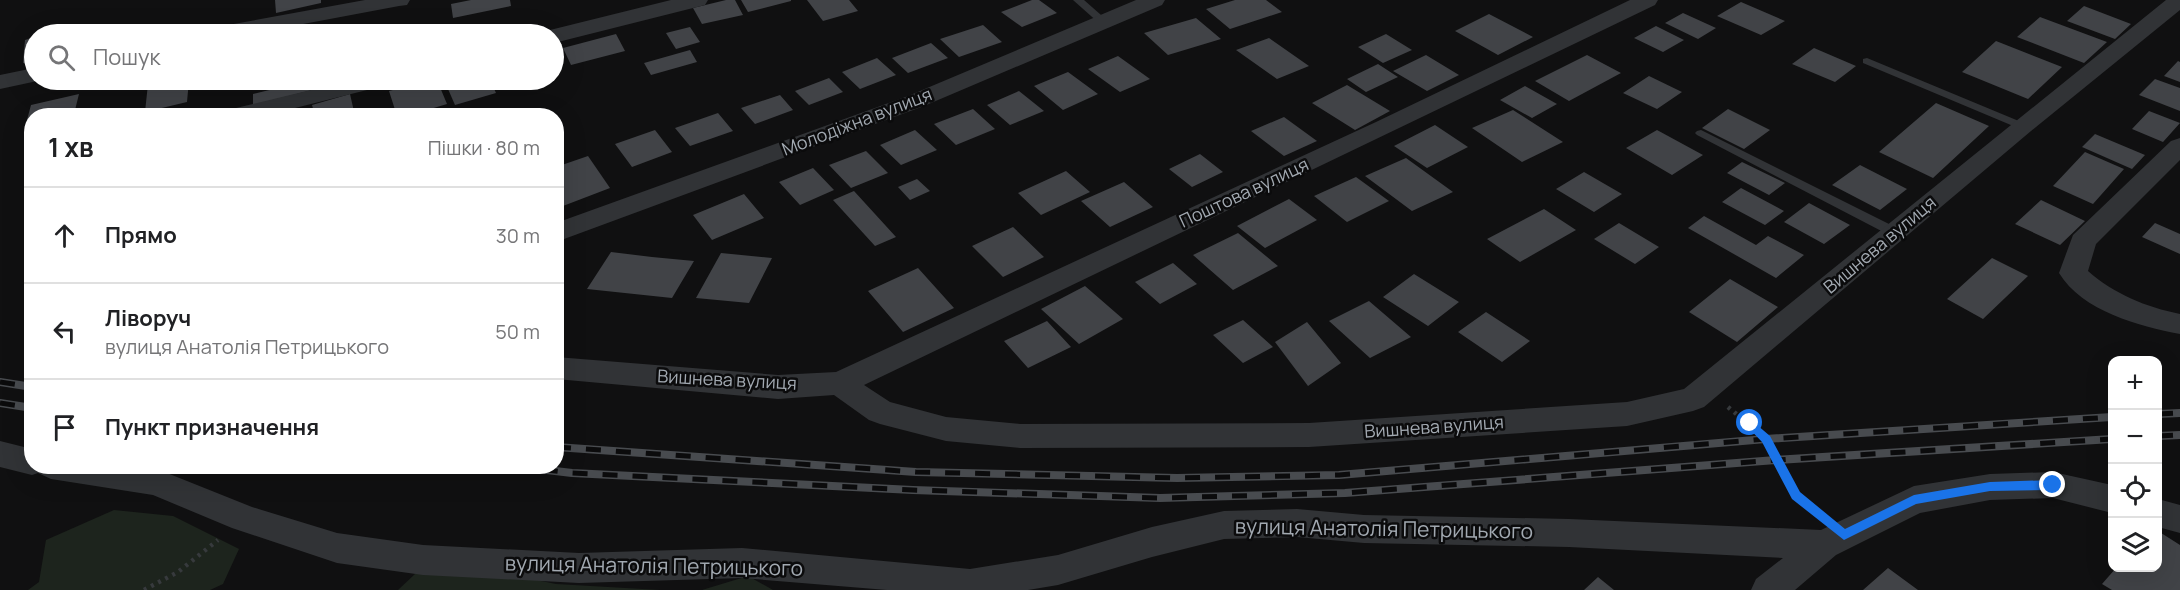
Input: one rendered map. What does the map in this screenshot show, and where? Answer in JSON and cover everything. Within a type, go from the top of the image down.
[{"type":"street","points":[[267,0],[269,23]]},
{"type":"street","points":[[264,24],[399,0]]},
{"type":"street","points":[[564,33],[697,0]]},
{"type":"street","name":"Молодіжна вулиця","points":[[564,230],[916,101],[1154,0]]},
{"type":"street","name":"Поштова вулиця","points":[[840,382],[1374,132],[1647,0]]},
{"type":"street","name":"Вишнева вулиця","points":[[564,369],[778,387],[840,382],[880,412],[946,429],[1020,436],[1309,435],[1627,414],[1693,399],[1896,233],[2022,126],[2179,0]]},
{"type":"street","points":[[0,82],[24,77]]},
{"type":"street","points":[[264,108],[338,90]]},
{"type":"street","points":[[2180,146],[2083,241],[2073,273],[2087,287],[2136,312],[2180,324]]},
{"type":"street","points":[[0,454],[24,460]]},
{"type":"street","name":"вулиця Анатолія Петрицького","points":[[104,474],[157,482],[244,518],[336,548],[423,560],[579,568],[742,563],[871,573],[970,584],[1058,570],[1152,542],[1224,525],[1297,523],[1364,529],[1834,540],[1914,500],[1990,487],[2053,485],[2108,498]]},
{"type":"street","points":[[2162,514],[2180,519]]},
{"type":"street","points":[[1769,590],[1834,540]]},
{"type":"lane","points":[[1078,0],[1104,22]]},
{"type":"lane","points":[[1867,61],[2022,126]]},
{"type":"lane","points":[[1701,133],[1896,233]]},
{"type":"path","points":[[1750,423],[1766,439],[1796,496],[1834,540]]},
{"type":"path","points":[[144,590],[178,572],[244,518]]},
{"type":"shaded area","points":[[114,510],[173,516],[239,549],[223,584],[210,590],[28,590],[39,582],[46,540]]},
{"type":"shaded area","points":[[492,571],[556,584],[660,590],[398,590],[415,574]]},
{"type":"shaded area","points":[[748,576],[773,590],[702,590]]},
{"type":"building","points":[[275,0],[321,0],[321,3],[276,13]]},
{"type":"building","points":[[471,0],[510,0],[511,6],[453,18],[451,4]]},
{"type":"building","points":[[735,0],[743,15],[702,24],[693,8]]},
{"type":"building","points":[[741,0],[791,0],[791,1],[748,12]]},
{"type":"building","points":[[807,0],[849,0],[858,11],[823,21]]},
{"type":"building","points":[[1032,0],[1039,0],[1057,13],[1022,27],[1001,12]]},
{"type":"building","points":[[1235,0],[1266,0],[1282,12],[1230,29],[1206,9]]},
{"type":"building","points":[[1741,2],[1785,21],[1761,35],[1717,16]]},
{"type":"building","points":[[2084,6],[2131,24],[2115,39],[2067,21]]},
{"type":"building","points":[[1683,13],[1716,28],[1698,39],[1665,23]]},
{"type":"building","points":[[1489,14],[1533,37],[1498,55],[1455,31]]},
{"type":"building","points":[[2040,17],[2107,42],[2084,63],[2017,37]]},
{"type":"building","points":[[1196,18],[1221,39],[1168,55],[1144,33]]},
{"type":"building","points":[[983,25],[1002,42],[959,57],[940,39]]},
{"type":"building","points":[[1656,26],[1684,40],[1663,52],[1634,38]]},
{"type":"building","points":[[690,27],[700,42],[676,49],[666,33]]},
{"type":"building","points":[[616,34],[625,51],[571,65],[564,48]]},
{"type":"building","points":[[1386,34],[1412,50],[1383,63],[1358,47]]},
{"type":"building","points":[[1269,38],[1309,66],[1277,79],[1236,50]]},
{"type":"building","points":[[1996,41],[2062,67],[2028,99],[1962,72]]},
{"type":"building","points":[[931,43],[948,58],[908,73],[892,58]]},
{"type":"building","points":[[1814,48],[1856,66],[1835,82],[1792,64]]},
{"type":"building","points":[[690,50],[697,62],[651,75],[644,63]]},
{"type":"building","points":[[1426,55],[1459,75],[1427,91],[1393,71]]},
{"type":"building","points":[[1587,55],[1621,73],[1569,101],[1535,81]]},
{"type":"building","points":[[1118,56],[1150,79],[1120,92],[1088,69]]},
{"type":"building","points":[[877,58],[896,75],[860,89],[842,72]]},
{"type":"building","points":[[2178,61],[2180,62],[2180,82],[2164,76]]},
{"type":"building","points":[[1378,64],[1398,77],[1366,92],[1347,79]]},
{"type":"building","points":[[1068,72],[1098,94],[1063,110],[1034,86]]},
{"type":"building","points":[[1649,76],[1682,92],[1657,109],[1623,93]]},
{"type":"building","points":[[829,78],[843,92],[809,105],[795,91]]},
{"type":"building","points":[[2155,79],[2180,88],[2180,111],[2139,95]]},
{"type":"building","points":[[1347,85],[1390,111],[1355,130],[1312,103]]},
{"type":"building","points":[[1525,86],[1557,104],[1532,118],[1500,100]]},
{"type":"building","points":[[147,90],[188,90],[187,102],[162,108],[145,108]]},
{"type":"building","points":[[269,90],[312,90],[253,105],[253,94]]},
{"type":"building","points":[[441,90],[447,104],[434,108],[394,108],[389,91]]},
{"type":"building","points":[[448,90],[495,90],[496,93],[455,105]]},
{"type":"building","points":[[1019,91],[1044,111],[1010,125],[987,105]]},
{"type":"building","points":[[79,94],[76,108],[30,108],[31,105]]},
{"type":"building","points":[[350,94],[353,108],[313,108],[312,105]]},
{"type":"building","points":[[780,95],[793,110],[755,124],[741,108]]},
{"type":"building","points":[[1936,103],[1989,126],[1933,178],[1879,152]]},
{"type":"building","points":[[973,109],[995,129],[956,145],[934,124]]},
{"type":"building","points":[[1728,109],[1770,130],[1744,149],[1702,128]]},
{"type":"building","points":[[1513,110],[1563,142],[1522,162],[1472,128]]},
{"type":"building","points":[[2149,111],[2180,123],[2163,142],[2132,129]]},
{"type":"building","points":[[718,113],[733,131],[690,146],[675,128]]},
{"type":"building","points":[[1284,117],[1317,141],[1284,156],[1251,131]]},
{"type":"building","points":[[1435,125],[1468,147],[1427,168],[1394,146]]},
{"type":"building","points":[[655,130],[672,152],[632,167],[615,144]]},
{"type":"building","points":[[915,130],[937,150],[901,165],[880,145]]},
{"type":"building","points":[[1657,130],[1703,155],[1672,175],[1626,148]]},
{"type":"building","points":[[2095,134],[2145,155],[2132,169],[2082,147]]},
{"type":"building","points":[[866,151],[888,173],[851,188],[829,165]]},
{"type":"building","points":[[2085,152],[2124,169],[2093,204],[2053,186]]},
{"type":"building","points":[[1200,154],[1223,172],[1192,187],[1169,169]]},
{"type":"building","points":[[588,156],[610,188],[564,206],[564,164]]},
{"type":"building","points":[[1406,158],[1453,192],[1412,211],[1365,176]]},
{"type":"building","points":[[1742,162],[1785,183],[1769,195],[1727,173]]},
{"type":"building","points":[[1860,165],[1907,189],[1880,210],[1832,185]]},
{"type":"building","points":[[813,168],[834,190],[800,205],[779,182]]},
{"type":"building","points":[[1066,171],[1090,192],[1041,215],[1018,193]]},
{"type":"building","points":[[1584,172],[1622,194],[1594,212],[1556,189]]},
{"type":"building","points":[[1356,177],[1389,201],[1347,222],[1314,196]]},
{"type":"building","points":[[917,179],[930,191],[910,200],[898,187]]},
{"type":"building","points":[[1124,182],[1153,207],[1110,227],[1081,201]]},
{"type":"building","points":[[1741,188],[1784,211],[1765,225],[1722,202]]},
{"type":"building","points":[[854,191],[896,237],[875,246],[833,200]]},
{"type":"building","points":[[744,194],[764,218],[712,240],[693,215]]},
{"type":"building","points":[[1289,199],[1317,220],[1265,248],[1237,226]]},
{"type":"building","points":[[2041,200],[2085,221],[2060,245],[2015,224]]},
{"type":"building","points":[[1809,203],[1850,225],[1824,244],[1784,222]]},
{"type":"building","points":[[1544,209],[1576,230],[1520,262],[1487,239]]},
{"type":"building","points":[[1704,216],[1756,245],[1768,236],[1804,255],[1776,278],[1688,228]]},
{"type":"building","points":[[1619,223],[1659,247],[1635,264],[1594,239]]},
{"type":"building","points":[[2155,223],[2180,234],[2180,254],[2142,237]]},
{"type":"building","points":[[1013,227],[1044,257],[1003,277],[972,246]]},
{"type":"building","points":[[1238,233],[1278,266],[1233,290],[1193,255]]},
{"type":"building","points":[[611,252],[694,261],[672,298],[587,289]]},
{"type":"building","points":[[721,253],[772,258],[749,303],[696,298]]},
{"type":"building","points":[[1992,258],[2028,276],[1983,319],[1947,299]]},
{"type":"building","points":[[1173,263],[1197,284],[1160,304],[1135,282]]},
{"type":"building","points":[[918,268],[954,308],[903,332],[868,291]]},
{"type":"building","points":[[1414,274],[1459,302],[1428,326],[1383,297]]},
{"type":"building","points":[[1730,279],[1778,307],[1737,342],[1689,312]]},
{"type":"building","points":[[1085,286],[1123,319],[1079,344],[1041,309]]},
{"type":"building","points":[[1369,301],[1411,337],[1370,358],[1329,321]]},
{"type":"building","points":[[1486,312],[1530,341],[1502,362],[1458,332]]},
{"type":"building","points":[[1243,320],[1273,347],[1243,363],[1213,335]]},
{"type":"building","points":[[1047,321],[1071,347],[1028,368],[1004,341]]},
{"type":"building","points":[[1307,322],[1341,363],[1308,386],[1275,342]]},
{"type":"building","points":[[2162,534],[2180,545],[2180,590],[2112,590],[2102,584],[2112,572],[2162,572]]},
{"type":"building","points":[[1888,568],[1918,590],[1863,590]]},
{"type":"building","points":[[1598,577],[1614,590],[1584,590]]},
{"type":"railway","points":[[0,382],[24,386]]},
{"type":"railway","points":[[0,403],[24,407]]},
{"type":"railway","points":[[2162,414],[2180,413]]},
{"type":"railway","points":[[564,448],[916,472],[1177,478],[1339,475],[1766,439],[2108,417]]},
{"type":"railway","points":[[2162,436],[2180,435]]},
{"type":"railway","points":[[564,472],[913,490],[1160,498],[1345,493],[1776,460],[2108,439]]},
{"type":"route","points":[[1750,423],[1766,439],[1796,496],[1844,535],[1914,500],[1990,487],[2053,485]]}]
